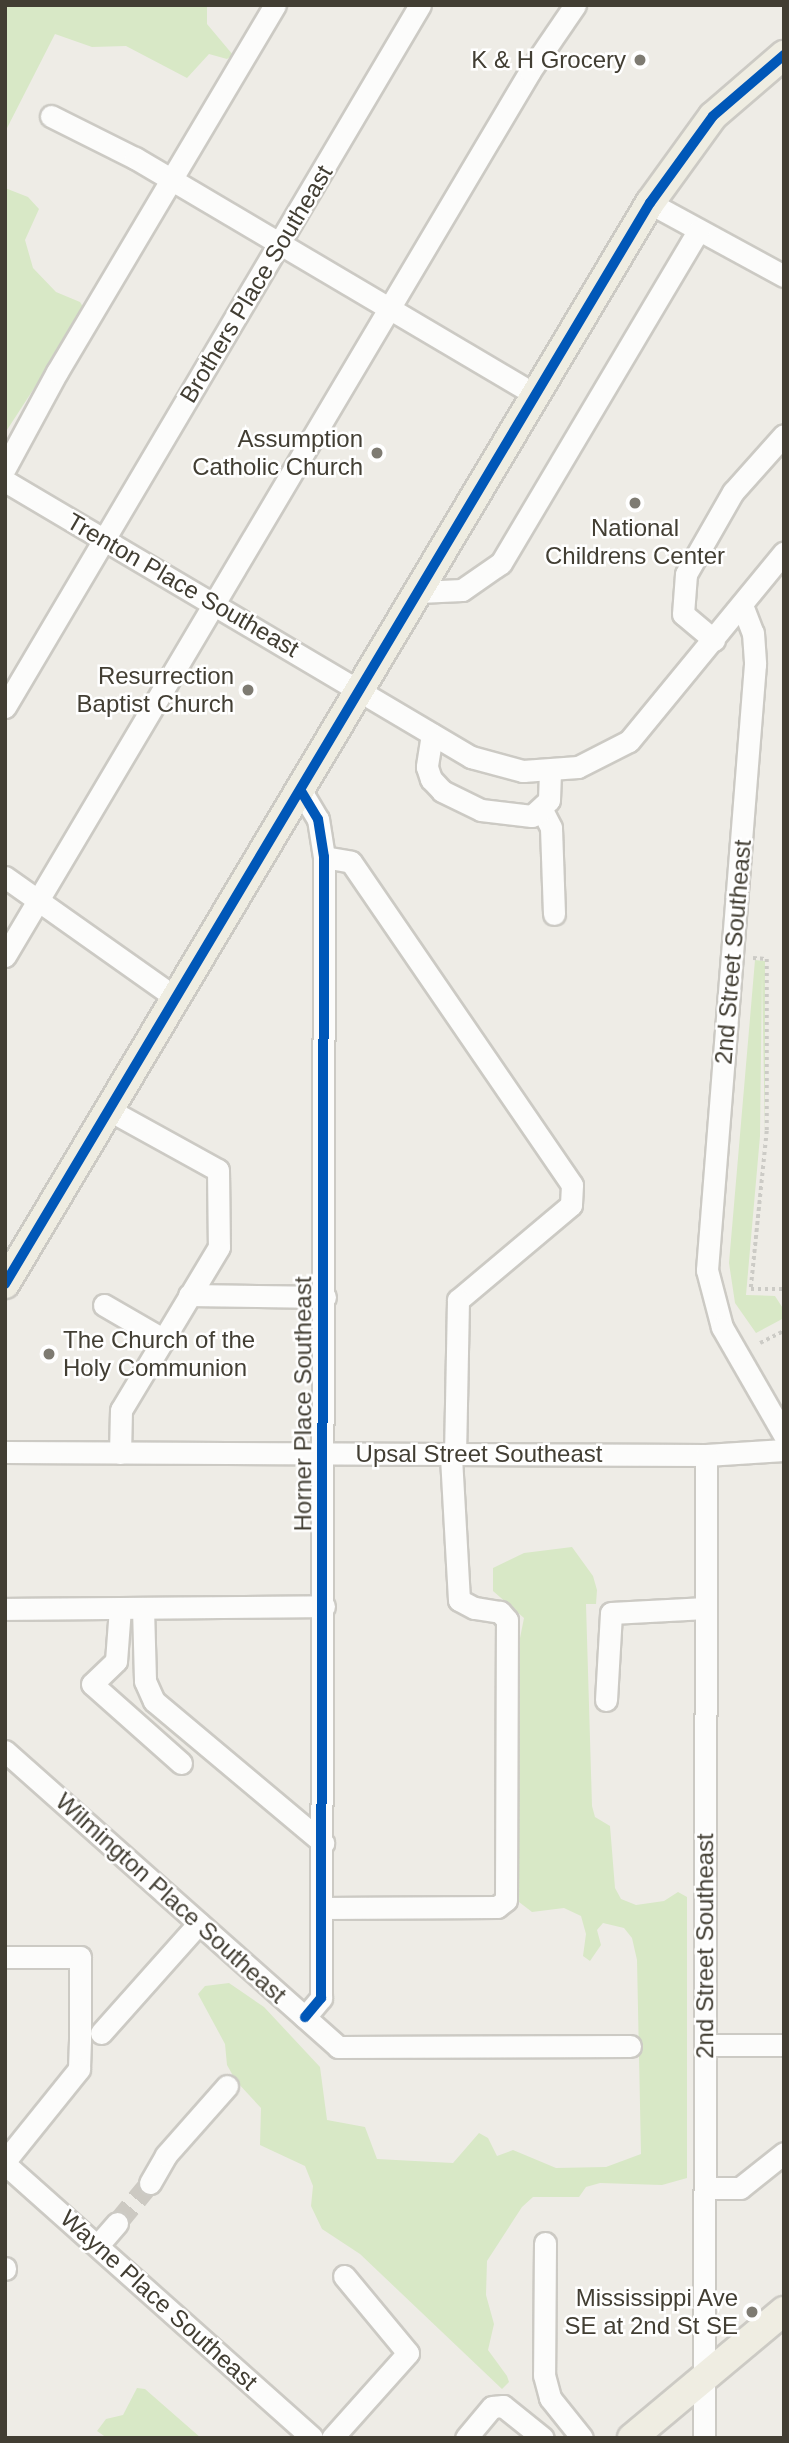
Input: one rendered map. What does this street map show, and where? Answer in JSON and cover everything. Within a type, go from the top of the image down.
[{"type":"main road","points":[[7,1279],[111,1111],[650,203],[713,116],[784,55]]},
{"type":"main road","points":[[632,2438],[784,2311]]},
{"type":"street","points":[[5,468],[57,372],[275,5]]},
{"type":"street","name":"Brothers Place Southeast","points":[[5,706],[420,5]]},
{"type":"street","points":[[5,956],[530,71],[575,5]]},
{"type":"street","points":[[51,116],[172,180],[388,311],[537,395]]},
{"type":"street","points":[[650,203],[784,276]]},
{"type":"street","points":[[419,592],[462,590],[502,563],[699,230]]},
{"type":"street","points":[[714,640],[683,614],[686,574],[733,492],[784,435]]},
{"type":"street","name":"Trenton Place Southeast","points":[[5,481],[432,734],[488,764],[550,772]]},
{"type":"street","points":[[432,734],[427,767],[442,790],[481,810],[522,819],[542,810],[549,800],[550,772],[596,761],[629,741],[784,552]]},
{"type":"street","name":"2nd Street Southeast","points":[[742,605],[753,633],[755,664],[707,1264],[712,1300],[722,1327],[784,1435]]},
{"type":"street","name":"Horner Place Southeast","points":[[301,790],[318,819],[324,857],[325,1297],[321,1998],[305,2017]]},
{"type":"street","points":[[542,810],[551,828],[555,914]]},
{"type":"street","points":[[322,1908],[497,1907],[506,1899],[507,1620],[500,1612],[474,1608],[458,1600],[453,1455],[458,1300],[571,1205],[572,1185],[351,862],[324,857]]},
{"type":"street","points":[[5,877],[177,999]]},
{"type":"street","points":[[111,1111],[218,1170],[219,1247],[161,1338],[121,1410],[120,1453]]},
{"type":"street","points":[[189,1295],[325,1297]]},
{"type":"street","points":[[104,1305],[161,1338]]},
{"type":"street","name":"Upsal Street Southeast","points":[[5,1452],[706,1455],[784,1450]]},
{"type":"street","name":"2nd Street Southeast","points":[[704,2438],[706,1455]]},
{"type":"street","points":[[5,1609],[324,1606]]},
{"type":"street","points":[[120,1608],[116,1661],[92,1684],[181,1763]]},
{"type":"street","points":[[143,1608],[145,1681],[154,1700],[323,1843]]},
{"type":"street","points":[[606,1700],[611,1613],[706,1608]]},
{"type":"street","name":"Wilmington Place Southeast","points":[[5,1751],[338,2047],[630,2046]]},
{"type":"street","points":[[101,2033],[199,1923]]},
{"type":"street","points":[[5,1957],[80,1957],[80,2039],[79,2068],[5,2162]]},
{"type":"street","points":[[705,2045],[784,2045]]},
{"type":"street","points":[[150,2183],[166,2155],[227,2086]]},
{"type":"street","points":[[705,2188],[740,2188],[784,2153]]},
{"type":"street","name":"Wayne Place Southeast","points":[[5,2162],[312,2438]]},
{"type":"street","points":[[98,2245],[117,2223]]},
{"type":"street","points":[[545,2243],[544,2375],[550,2398],[582,2438]]},
{"type":"street","points":[[332,2438],[408,2353],[344,2276]]},
{"type":"street","points":[[466,2438],[492,2407],[503,2406],[543,2438]]},
{"type":"path","points":[[753,958],[766,959],[767,1131],[751,1289],[784,1289]]},
{"type":"path","points":[[760,1343],[784,1331]]},
{"type":"green space","points":[[5,5],[207,5],[207,24],[233,55],[227,59],[209,54],[187,78],[126,46],[92,47],[55,34],[5,132]]},
{"type":"green space","points":[[5,188],[28,197],[39,209],[25,240],[33,268],[56,292],[80,302],[85,310],[5,433]]},
{"type":"green space","points":[[755,960],[765,961],[765,1138],[762,974],[760,1136],[746,1295],[775,1296],[784,1310],[784,1318],[756,1333],[735,1303],[729,1263]]},
{"type":"green space","points":[[572,1547],[593,1576],[597,1590],[596,1604],[586,1604],[592,1806],[595,1817],[610,1826],[615,1888],[621,1899],[636,1905],[664,1901],[678,1892],[687,1897],[687,2178],[662,2185],[600,2183],[586,2187],[579,2197],[533,2197],[522,2207],[487,2261],[486,2295],[494,2324],[488,2350],[507,2376],[509,2382],[502,2389],[360,2254],[322,2229],[311,2206],[313,2186],[305,2166],[260,2145],[261,2108],[236,2081],[227,2065],[225,2044],[198,1994],[205,1986],[229,1983],[264,2007],[320,2067],[327,2120],[365,2127],[377,2159],[453,2163],[479,2133],[488,2138],[497,2156],[513,2150],[556,2168],[606,2167],[641,2154],[637,1960],[632,1938],[624,1928],[603,1923],[597,1930],[601,1945],[590,1961],[583,1956],[586,1934],[581,1916],[564,1908],[532,1912],[519,1902],[515,1663],[524,1618],[493,1591],[493,1568],[524,1553]]},
{"type":"green space","points":[[137,2388],[145,2389],[201,2438],[107,2438],[97,2431],[106,2419],[123,2415]]},
{"type":"tunnel","points":[[117,2223],[150,2183]]},
{"type":"cycle path","points":[[5,1284],[650,203],[713,116],[784,55]]},
{"type":"cycle path","points":[[301,791],[318,819],[324,857],[321,1998],[305,2017]]},
{"type":"place","name":"K & H Grocery","points":[[640,60]]},
{"type":"place","name":"Assumption Catholic Church","points":[[377,453]]},
{"type":"place","name":"National Childrens Center","points":[[635,503]]},
{"type":"place","name":"Resurrection Baptist Church","points":[[248,690]]},
{"type":"place","name":"The Church of the Holy Communion","points":[[49,1354]]},
{"type":"place","name":"Mississippi Ave SE at 2nd St SE","points":[[752,2312]]}]
